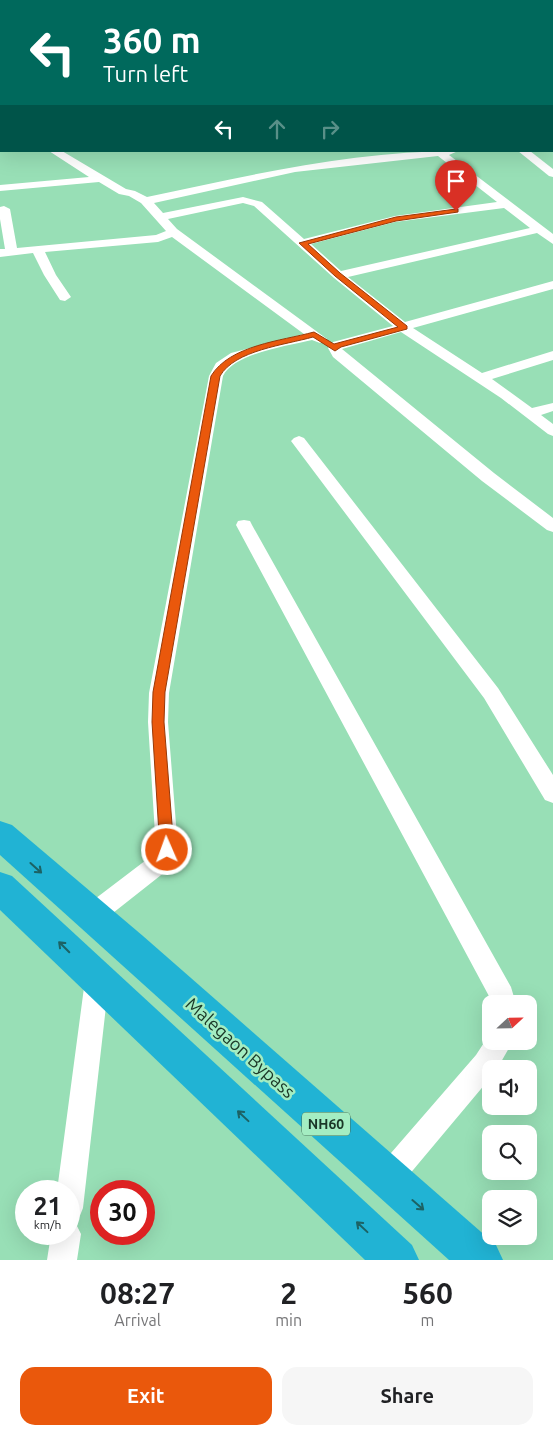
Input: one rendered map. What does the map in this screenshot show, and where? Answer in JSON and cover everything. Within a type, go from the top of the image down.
[{"type":"highway","name":"Malegaon Bypass","points":[[0,835],[481,1260]]},
{"type":"highway","points":[[0,887],[97,980],[398,1260]]},
{"type":"street","points":[[56,152],[123,192],[133,192],[145,200],[173,232],[314,335],[335,348],[338,354],[476,468],[553,526]]},
{"type":"street","points":[[145,200],[295,169],[439,152],[553,240]]},
{"type":"street","points":[[525,152],[548,166],[553,174]]},
{"type":"street","points":[[2,186],[99,179]]},
{"type":"street","points":[[160,217],[247,200],[258,204],[338,275],[404,328],[481,378],[553,431]]},
{"type":"street","points":[[302,243],[396,219],[506,204]]},
{"type":"street","points":[[4,209],[12,252]]},
{"type":"street","points":[[338,275],[539,230]]},
{"type":"street","points":[[0,253],[158,238],[173,232]]},
{"type":"street","points":[[37,249],[47,271],[65,298]]},
{"type":"street","points":[[335,348],[338,345],[553,285]]},
{"type":"street","points":[[91,916],[162,861],[167,850],[158,722],[159,692],[216,376],[222,366],[236,356],[314,335]]},
{"type":"street","points":[[481,378],[553,355]]},
{"type":"street","points":[[529,414],[553,407]]},
{"type":"street","points":[[299,441],[491,693],[553,794]]},
{"type":"street","points":[[244,525],[501,995]]},
{"type":"street","points":[[72,1180],[97,980]]},
{"type":"street","points":[[388,1178],[485,1064],[494,1050]]},
{"type":"street","points":[[62,1260],[64,1245]]},
{"type":"route","points":[[167,850],[157,710],[216,376],[222,366],[236,356],[252,350],[314,335],[335,348],[338,345],[404,328],[338,275],[302,243],[396,219],[456,211]]}]
